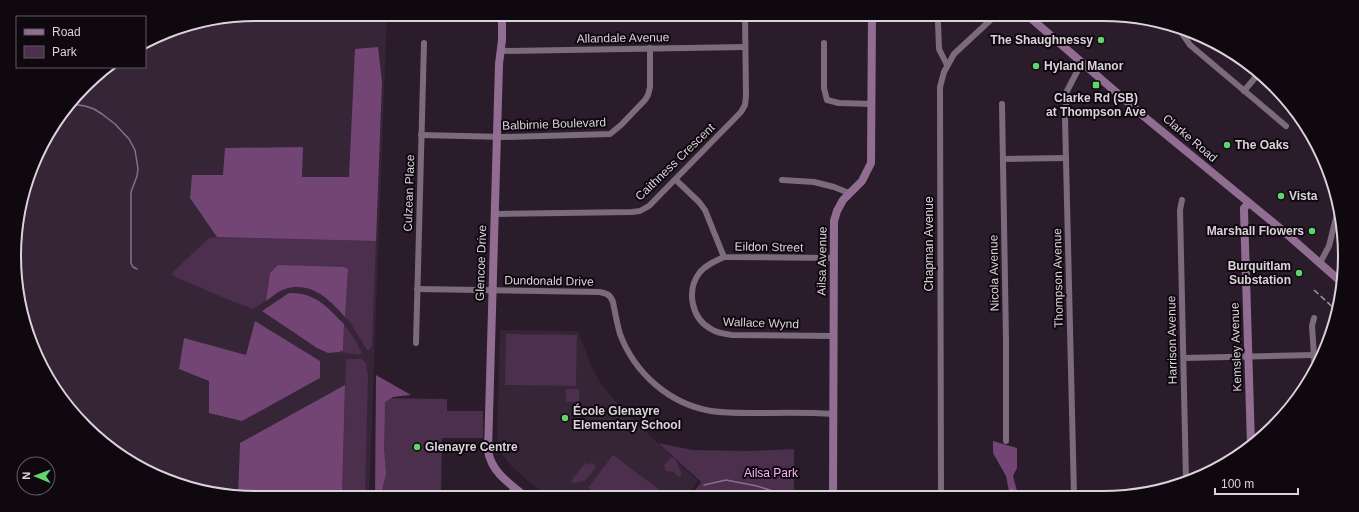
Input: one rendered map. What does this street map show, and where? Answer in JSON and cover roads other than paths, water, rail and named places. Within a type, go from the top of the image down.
[{"type":"street","name":"Glencoe Drive","points":[[502,21],[502,40],[499,64],[488,450],[492,465],[497,473],[519,491]]},
{"type":"street","name":"Caithness Crescent","points":[[495,214],[640,211],[649,206],[742,112],[745,105],[746,96],[745,21]]},
{"type":"street","name":"Ailsa Avenue","points":[[833,491],[834,221],[837,211],[848,194],[862,181],[871,163],[872,21]]},
{"type":"street","points":[[938,21],[939,48],[947,65]]},
{"type":"street","name":"Chapman Avenue","points":[[941,491],[939,96],[947,65],[954,54],[990,21]]},
{"type":"street","name":"Clarke Road","points":[[1034,21],[1147,118],[1320,262],[1337,278]]},
{"type":"street","points":[[1183,35],[1190,45],[1286,126]]},
{"type":"street","points":[[824,42],[824,88],[827,100],[839,103],[872,104]]},
{"type":"street","name":"Culzean Place","points":[[416,343],[424,43]]},
{"type":"street","name":"Allandale Avenue","points":[[501,51],[745,46]]},
{"type":"street","name":"Balbirnie Boulevard","points":[[421,136],[604,134],[613,132],[645,100],[648,95],[650,88],[650,48]]},
{"type":"street","name":"Thompson Avenue","points":[[1074,491],[1066,118],[1067,91],[1082,62]]},
{"type":"street","points":[[1244,91],[1255,77]]},
{"type":"street","name":"Nicola Avenue","points":[[1002,104],[1006,441]]},
{"type":"street","points":[[1003,159],[1066,158]]},
{"type":"street","name":"Eildon Street","points":[[676,180],[699,202],[705,210],[724,257],[834,258]]},
{"type":"street","points":[[782,180],[814,182],[834,187],[848,194]]},
{"type":"street","name":"Harrison Avenue","points":[[1182,200],[1180,210],[1186,476]]},
{"type":"street","name":"Kemsley Avenue","points":[[1249,203],[1244,208],[1244,211],[1252,438]]},
{"type":"street","points":[[1320,262],[1329,246],[1335,221]]},
{"type":"street","name":"Wallace Wynd","points":[[724,257],[710,263],[700,272],[692,292],[694,310],[704,325],[721,334],[732,335],[833,336]]},
{"type":"street","name":"Dundonald Drive","points":[[417,289],[606,293],[611,297],[620,334],[635,362],[655,385],[674,398],[686,404],[712,411],[833,414]]},
{"type":"street","points":[[1314,318],[1312,326],[1314,361]]},
{"type":"street","points":[[1184,358],[1313,356]]},
{"type":"street","points":[[512,491],[515,488]]},
{"type":"waterway","points":[[76,105],[94,109],[115,124],[129,139],[135,150],[138,169],[131,192],[131,263],[133,267],[137,269]]},
{"type":"waterway","points":[[704,485],[726,480],[757,486],[772,491]]},
{"type":"railway","points":[[1314,290],[1332,307]]},
{"type":"place","name":"The Shaughnessy","points":[[1101,40]]},
{"type":"place","name":"Hyland Manor","points":[[1036,66]]},
{"type":"place","name":"Clarke Rd (SB) at Thompson Ave","points":[[1096,85]]},
{"type":"place","name":"The Oaks","points":[[1227,145]]},
{"type":"place","name":"Vista","points":[[1281,196]]},
{"type":"place","name":"Marshall Flowers","points":[[1312,231]]},
{"type":"place","name":"Burquitlam Substation","points":[[1299,273]]},
{"type":"place","name":"École Glenayre Elementary School","points":[[565,418]]},
{"type":"place","name":"Glenayre Centre","points":[[417,447]]},
{"type":"park label","name":"Ailsa Park","points":[[771,473]]}]
